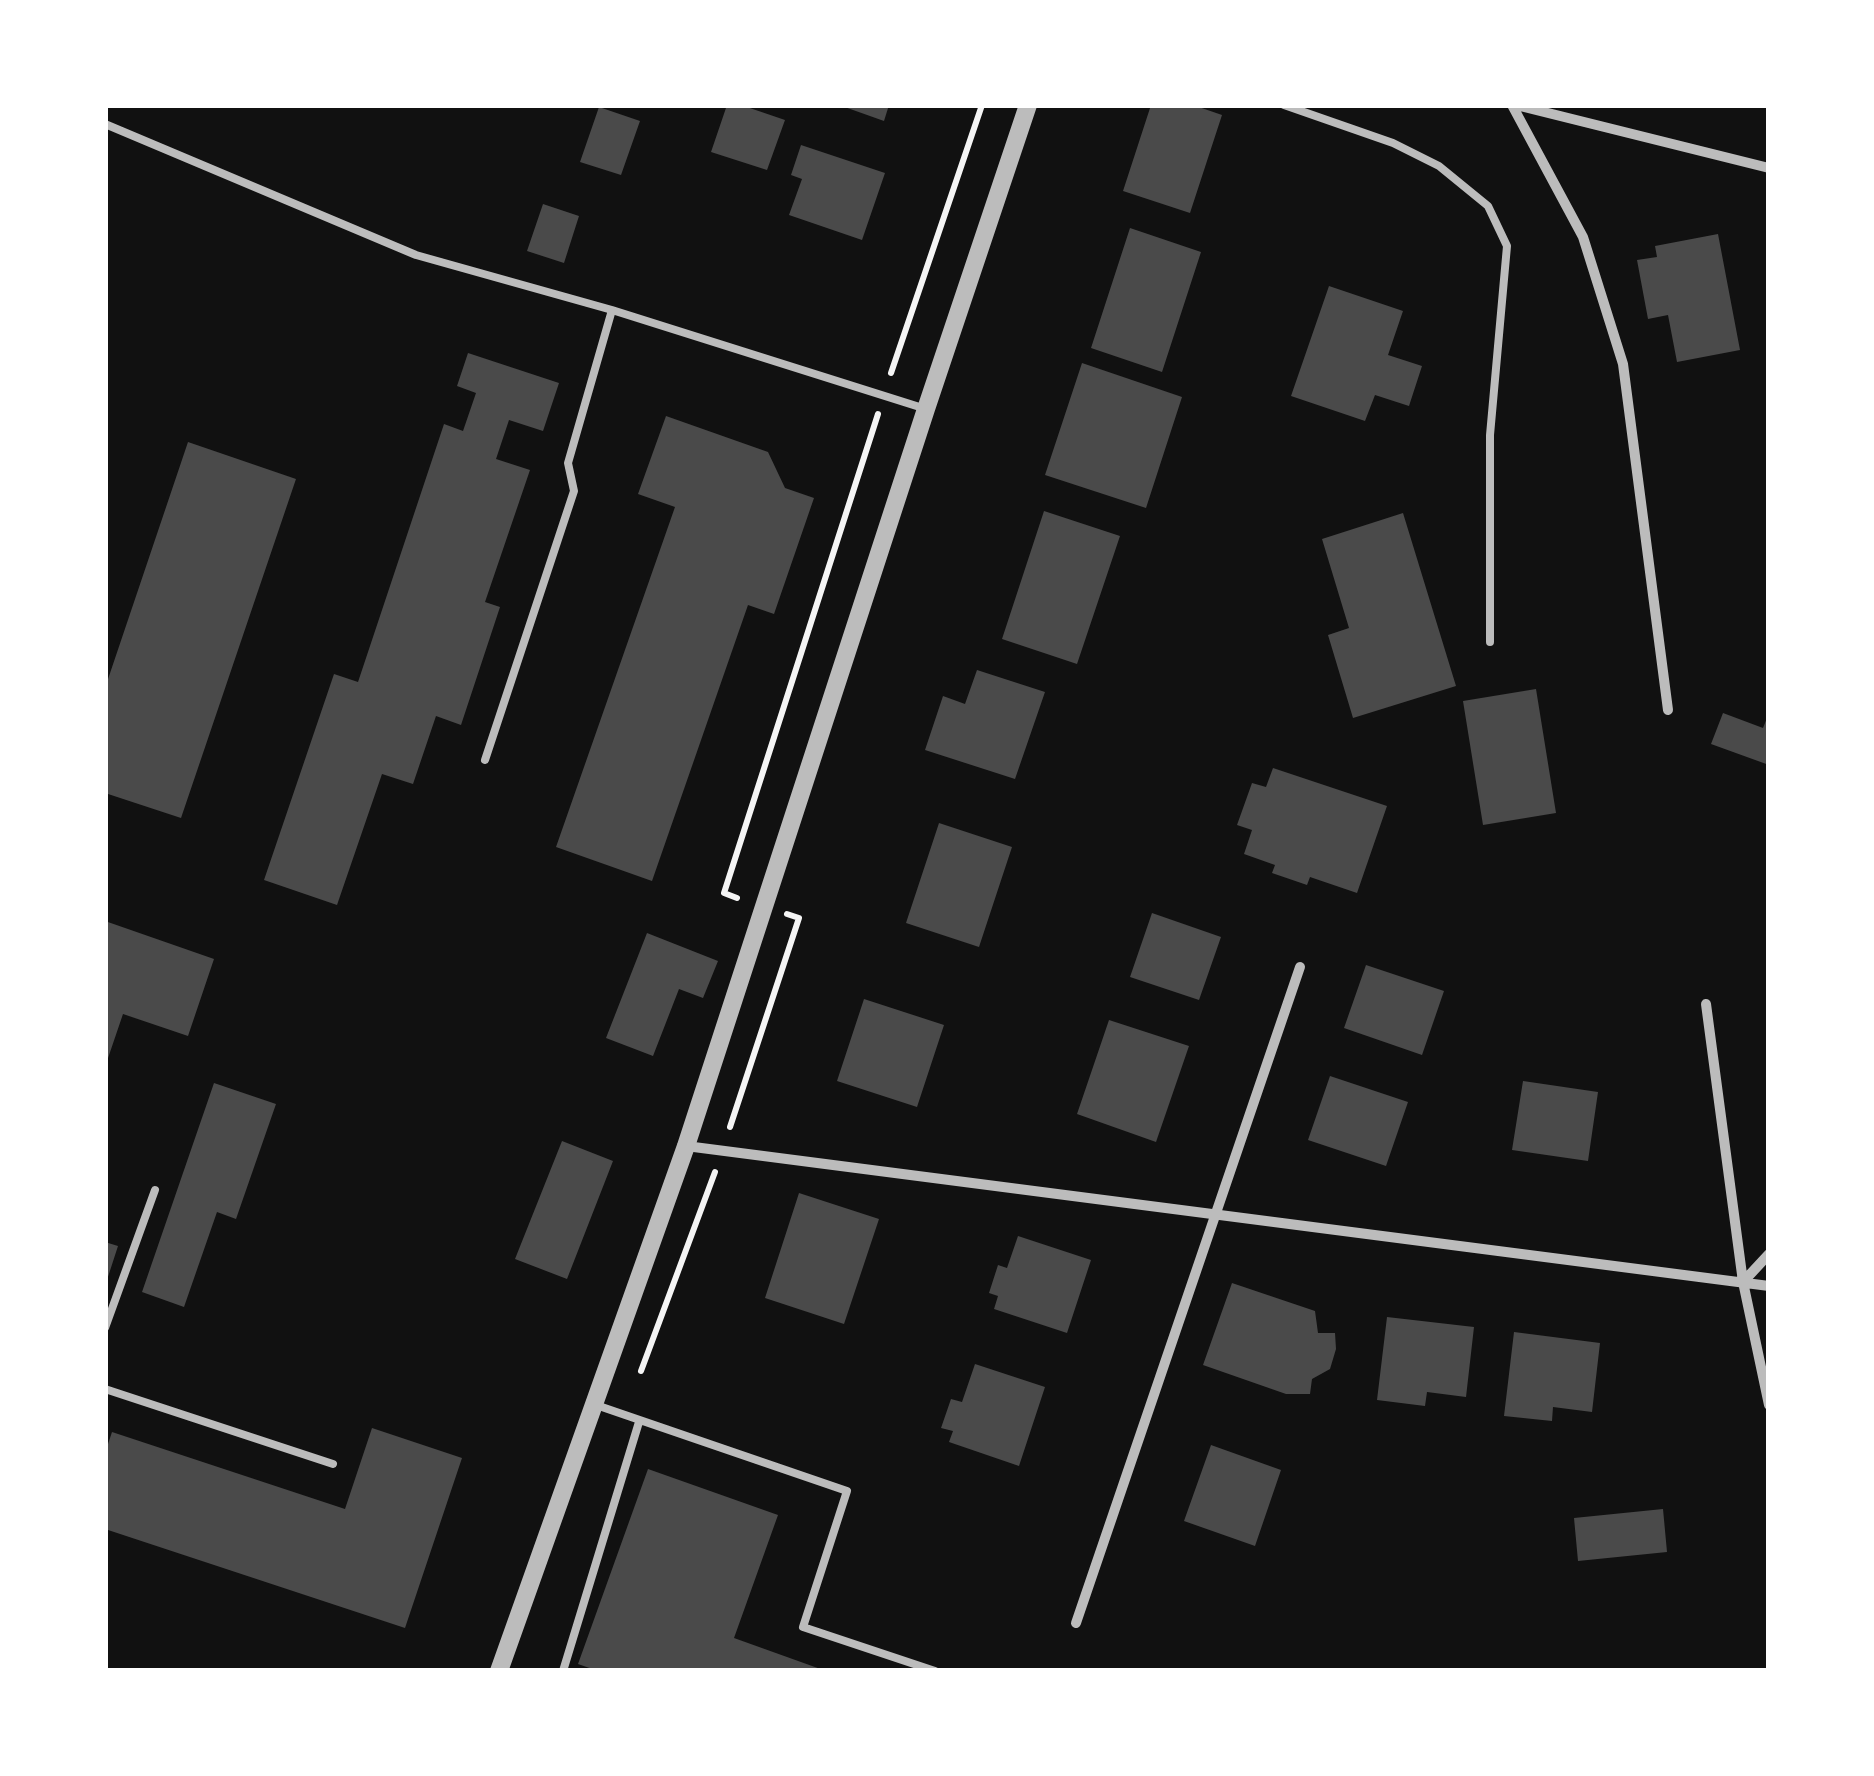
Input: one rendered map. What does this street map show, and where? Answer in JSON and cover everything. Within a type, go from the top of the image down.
[{"type":"street","points":[[499,1671],[686,1146],[1028,105]]},
{"type":"street","points":[[1514,105],[1769,168]]},
{"type":"street","points":[[1514,105],[1583,237],[1622,364],[1668,710]]},
{"type":"street","points":[[1076,1624],[1300,966]]},
{"type":"street","points":[[1706,1004],[1743,1282],[1769,1405]]},
{"type":"street","points":[[686,1146],[1769,1286]]},
{"type":"street","points":[[1743,1282],[1769,1254]]},
{"type":"lane","points":[[1284,105],[1393,143],[1439,166],[1488,206],[1507,246],[1490,435],[1490,642]]},
{"type":"lane","points":[[105,124],[416,255],[612,310],[926,409]]},
{"type":"lane","points":[[485,760],[574,491],[568,463],[612,310]]},
{"type":"lane","points":[[105,1328],[155,1190]]},
{"type":"lane","points":[[105,1389],[333,1464]]},
{"type":"lane","points":[[596,1405],[848,1491],[804,1628],[936,1671]]},
{"type":"lane","points":[[564,1671],[639,1422]]},
{"type":"building","points":[[727,105],[741,105],[785,120],[767,170],[711,152]]},
{"type":"building","points":[[839,105],[889,105],[884,121]]},
{"type":"building","points":[[1151,105],[1193,105],[1222,115],[1190,213],[1123,191]]},
{"type":"building","points":[[599,107],[640,121],[621,175],[580,162]]},
{"type":"building","points":[[801,145],[885,173],[862,240],[789,215],[802,179],[791,175]]},
{"type":"building","points":[[543,204],[579,216],[564,263],[527,251]]},
{"type":"building","points":[[1130,228],[1201,252],[1162,372],[1091,348]]},
{"type":"building","points":[[1718,234],[1740,350],[1677,362],[1668,315],[1648,319],[1637,260],[1657,257],[1655,246]]},
{"type":"building","points":[[1329,286],[1403,311],[1388,355],[1422,366],[1409,406],[1375,395],[1365,421],[1291,396]]},
{"type":"building","points":[[468,353],[559,383],[543,431],[509,420],[496,459],[530,470],[485,602],[500,607],[461,725],[436,716],[413,784],[382,774],[337,905],[264,880],[334,674],[358,682],[444,424],[463,431],[476,393],[457,386]]},
{"type":"building","points":[[1082,363],[1182,397],[1146,508],[1045,475]]},
{"type":"building","points":[[666,416],[768,452],[785,488],[814,498],[774,614],[748,605],[652,881],[556,847],[675,507],[638,494]]},
{"type":"building","points":[[188,442],[296,479],[181,818],[105,793],[105,688]]},
{"type":"building","points":[[1044,511],[1120,536],[1077,664],[1002,639]]},
{"type":"building","points":[[1403,513],[1456,686],[1353,718],[1328,635],[1349,628],[1322,539]]},
{"type":"building","points":[[977,670],[1045,692],[1015,779],[925,750],[943,696],[965,704]]},
{"type":"building","points":[[1536,689],[1556,813],[1483,825],[1463,701]]},
{"type":"building","points":[[1723,713],[1763,728],[1769,713],[1769,765],[1711,744]]},
{"type":"building","points":[[1273,768],[1387,806],[1357,893],[1310,877],[1307,885],[1272,873],[1275,865],[1244,854],[1252,830],[1237,825],[1252,783],[1266,787]]},
{"type":"building","points":[[939,823],[1012,847],[979,947],[906,923]]},
{"type":"building","points":[[1152,913],[1221,937],[1199,1000],[1130,977]]},
{"type":"building","points":[[105,921],[214,959],[188,1036],[123,1014],[106,1064]]},
{"type":"building","points":[[647,933],[718,961],[703,998],[679,989],[653,1056],[606,1038]]},
{"type":"building","points":[[1366,965],[1444,991],[1422,1055],[1344,1028]]},
{"type":"building","points":[[864,999],[944,1025],[917,1107],[837,1081]]},
{"type":"building","points":[[1109,1020],[1189,1046],[1156,1142],[1077,1114]]},
{"type":"building","points":[[1330,1076],[1408,1102],[1386,1166],[1308,1140]]},
{"type":"building","points":[[1523,1081],[1598,1092],[1588,1161],[1512,1150]]},
{"type":"building","points":[[214,1083],[276,1104],[236,1219],[217,1212],[184,1307],[142,1292]]},
{"type":"building","points":[[562,1141],[613,1161],[567,1279],[515,1259]]},
{"type":"building","points":[[799,1193],[879,1219],[844,1324],[765,1298]]},
{"type":"building","points":[[1018,1236],[1091,1260],[1067,1333],[994,1309],[998,1296],[989,1293],[998,1265],[1007,1268]]},
{"type":"building","points":[[105,1242],[118,1246],[106,1283],[105,1283]]},
{"type":"building","points":[[1232,1283],[1315,1311],[1318,1333],[1335,1333],[1336,1349],[1330,1369],[1312,1379],[1310,1394],[1286,1394],[1203,1365]]},
{"type":"building","points":[[1387,1317],[1474,1327],[1466,1397],[1427,1392],[1425,1406],[1377,1400]]},
{"type":"building","points":[[1514,1332],[1600,1343],[1592,1412],[1553,1407],[1552,1421],[1504,1416]]},
{"type":"building","points":[[975,1364],[1045,1387],[1019,1466],[949,1442],[953,1431],[941,1428],[951,1399],[962,1402]]},
{"type":"building","points":[[372,1428],[462,1458],[405,1628],[105,1529],[105,1453],[112,1432],[345,1509]]},
{"type":"building","points":[[1211,1445],[1281,1470],[1255,1546],[1184,1521]]},
{"type":"building","points":[[648,1469],[778,1515],[734,1638],[826,1671],[598,1671],[578,1664]]},
{"type":"building","points":[[1663,1509],[1667,1552],[1578,1561],[1574,1518]]}]
